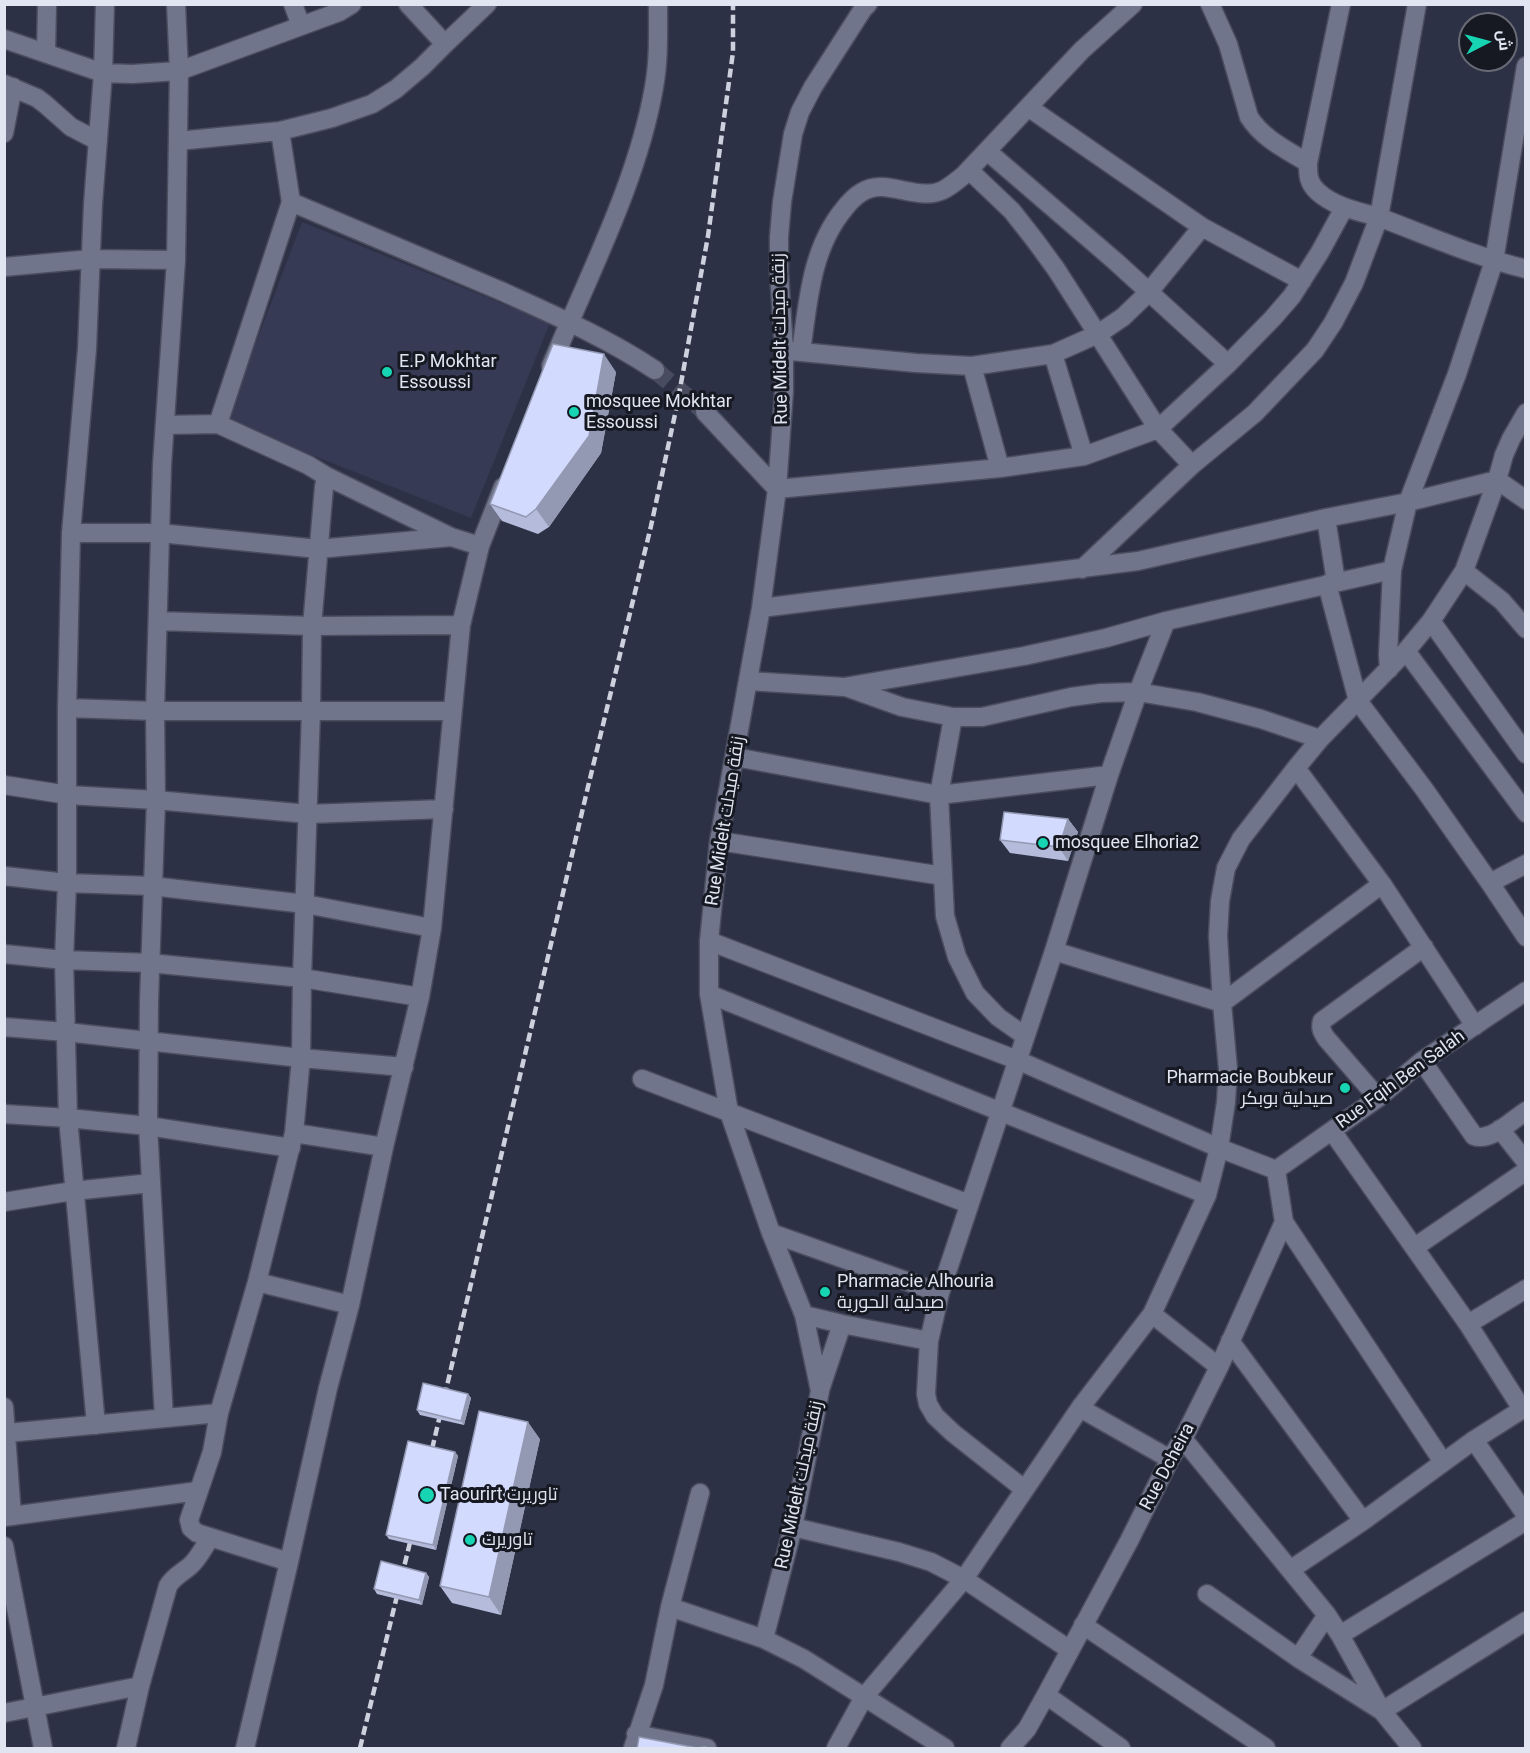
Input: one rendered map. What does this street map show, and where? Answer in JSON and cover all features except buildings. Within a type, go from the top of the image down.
[{"type":"street","points":[[46,53],[47,4]]},
{"type":"street","points":[[96,1425],[68,1118],[64,960],[71,533],[87,349],[105,4]]},
{"type":"street","points":[[164,1418],[148,1126],[160,533],[176,260],[179,70],[176,4]]},
{"type":"street","points":[[293,4],[301,26]]},
{"type":"street","points":[[4,39],[103,73],[132,74],[179,70],[339,12],[352,4]]},
{"type":"street","points":[[178,141],[280,131],[332,118],[372,104],[396,89],[422,67],[487,4]]},
{"type":"street","points":[[543,385],[618,208],[640,144],[654,87],[658,54],[658,4]]},
{"type":"street","points":[[1133,4],[1082,50],[969,170],[944,190],[921,193],[881,187],[871,188],[854,197],[847,204],[834,220],[820,249],[793,351],[972,366],[1053,354],[1098,334],[1123,317],[1148,293],[1202,227]]},
{"type":"street","points":[[1210,4],[1228,44],[1249,117],[1255,127],[1266,137],[1308,163]]},
{"type":"street","points":[[1341,4],[1308,163],[1309,182],[1326,199],[1344,208],[1378,218],[1494,261],[1526,269]]},
{"type":"street","points":[[1082,569],[1192,465],[1255,413],[1315,350],[1333,323],[1354,283],[1378,218],[1417,4]]},
{"type":"street","name":"Rue Midelt زنقة ميدلت","points":[[764,1639],[793,1527],[820,1391],[804,1315],[771,1233],[729,1112],[709,994],[709,941],[719,841],[761,608],[777,489],[784,391],[793,351],[779,272],[779,237],[793,134],[800,112],[813,87],[864,6]]},
{"type":"street","points":[[418,9],[445,44]]},
{"type":"street","points":[[1389,669],[1392,570],[1408,502],[1457,374],[1494,261],[1526,66]]},
{"type":"street","points":[[4,133],[9,86],[45,104],[71,128],[98,141]]},
{"type":"street","points":[[1028,107],[1202,227],[1302,281]]},
{"type":"street","points":[[218,424],[291,202],[280,131]]},
{"type":"street","points":[[987,151],[1115,261],[1228,364]]},
{"type":"street","points":[[969,170],[1012,211],[1034,239],[1056,269],[1158,429],[1192,465]]},
{"type":"street","points":[[291,202],[440,264],[569,322],[655,370]]},
{"type":"street","points":[[705,412],[777,489],[1000,468],[1084,456],[1158,429],[1228,364],[1292,296],[1344,208]]},
{"type":"street","points":[[4,267],[91,259],[176,260]]},
{"type":"street","points":[[1053,354],[1084,456]]},
{"type":"street","points":[[972,366],[1000,468]]},
{"type":"street","points":[[836,1749],[864,1697],[964,1579],[1080,1408],[1152,1314],[1207,1195],[1220,1148],[1228,1069],[1218,936],[1220,901],[1226,868],[1241,839],[1296,768],[1320,739],[1406,651],[1431,621],[1464,571],[1504,455],[1526,413]]},
{"type":"street","points":[[165,425],[218,424],[308,465],[452,537],[480,546]]},
{"type":"street","points":[[244,1749],[328,1388],[350,1305],[384,1147],[420,997],[432,928],[461,625],[480,546],[509,471]]},
{"type":"street","points":[[289,1562],[197,1533],[191,1528],[189,1520],[212,1452],[219,1413],[257,1282],[292,1140],[301,1058],[312,626],[326,476]]},
{"type":"street","points":[[761,608],[1138,561],[1326,518],[1408,502],[1497,480],[1526,500]]},
{"type":"street","points":[[1326,518],[1332,583],[1358,701],[1424,789],[1526,937]]},
{"type":"street","points":[[71,533],[160,533],[318,549],[452,537]]},
{"type":"street","points":[[748,681],[844,687],[1024,656],[1392,570]]},
{"type":"street","points":[[1464,571],[1502,601],[1526,629]]},
{"type":"street","points":[[158,621],[312,626],[461,625]]},
{"type":"street","points":[[1024,1489],[953,1434],[935,1416],[928,1404],[926,1394],[929,1341],[940,1293],[1054,951],[1109,775],[1166,621]]},
{"type":"street","points":[[1431,621],[1526,754]]},
{"type":"street","points":[[1406,651],[1526,813]]},
{"type":"street","points":[[844,687],[902,707],[953,717],[982,717],[1071,697],[1138,692],[1197,702],[1261,719],[1320,739]]},
{"type":"street","points":[[67,708],[155,711],[452,711]]},
{"type":"street","points":[[953,717],[939,795],[945,916],[957,957],[975,993],[998,1017],[1025,1036]]},
{"type":"street","points":[[735,757],[939,795],[1109,775]]},
{"type":"street","points":[[1296,768],[1382,884],[1475,1026]]},
{"type":"street","points":[[4,785],[68,795],[156,800],[308,814],[444,809]]},
{"type":"street","points":[[719,841],[943,876]]},
{"type":"street","points":[[1490,883],[1526,864]]},
{"type":"street","points":[[4,876],[67,883],[152,886],[305,904],[432,928]]},
{"type":"street","points":[[1222,1003],[1382,884]]},
{"type":"street","points":[[709,941],[1017,1060],[1276,1170],[1284,1222],[1443,1462]]},
{"type":"street","points":[[1378,1098],[1326,1038],[1322,1031],[1322,1021],[1424,947]]},
{"type":"street","points":[[1054,951],[1222,1003]]},
{"type":"street","points":[[4,954],[64,960],[150,963],[302,978],[420,997]]},
{"type":"street","name":"Rue Fqih Ben Salah","points":[[1276,1170],[1378,1098],[1422,1061],[1526,991]]},
{"type":"street","points":[[709,994],[1207,1195]]},
{"type":"street","points":[[4,1027],[301,1058],[404,1066]]},
{"type":"street","points":[[1422,1061],[1474,1136],[1484,1137],[1526,1111]]},
{"type":"street","points":[[642,1078],[969,1204]]},
{"type":"street","points":[[4,1114],[384,1147]]},
{"type":"street","points":[[1500,1129],[1526,1162]]},
{"type":"street","points":[[1290,1570],[1363,1521],[1474,1440],[1524,1408],[1415,1247],[1332,1131]]},
{"type":"street","points":[[1415,1247],[1526,1171]]},
{"type":"street","points":[[4,1202],[74,1191],[151,1183]]},
{"type":"street","name":"Rue Dcheira","points":[[1010,1749],[1027,1729],[1046,1695],[1129,1541],[1170,1459],[1183,1439],[1219,1366],[1284,1222]]},
{"type":"street","points":[[771,1233],[940,1293]]},
{"type":"street","points":[[257,1282],[350,1305]]},
{"type":"street","points":[[1468,1324],[1526,1289]]},
{"type":"street","points":[[1152,1314],[1219,1366]]},
{"type":"street","points":[[804,1315],[929,1341]]},
{"type":"street","points":[[820,1391],[842,1324]]},
{"type":"street","points":[[1230,1341],[1363,1521]]},
{"type":"street","points":[[4,1407],[7,1433],[8,1517],[198,1491]]},
{"type":"street","points":[[1080,1408],[1170,1459]]},
{"type":"street","points":[[7,1433],[219,1413]]},
{"type":"street","points":[[1183,1439],[1327,1615],[1382,1711],[1412,1749]]},
{"type":"street","points":[[1474,1440],[1526,1515]]},
{"type":"street","points":[[700,1493],[670,1607],[654,1685],[635,1741],[706,1749]]},
{"type":"street","points":[[1340,1635],[1526,1521]]},
{"type":"street","points":[[793,1527],[899,1552],[931,1562],[964,1579],[1070,1650]]},
{"type":"street","points":[[126,1749],[140,1686],[168,1586],[178,1574],[190,1566],[210,1538]]},
{"type":"street","points":[[4,1546],[43,1749]]},
{"type":"street","points":[[1207,1594],[1298,1658],[1382,1711]]},
{"type":"street","points":[[670,1607],[764,1639],[804,1659],[945,1749]]},
{"type":"street","points":[[1298,1658],[1327,1615]]},
{"type":"street","points":[[1382,1711],[1526,1621]]},
{"type":"street","points":[[1083,1625],[1266,1749]]},
{"type":"street","points":[[4,1713],[140,1686]]},
{"type":"street","points":[[1046,1695],[1120,1749]]},
{"type":"shaded area","name":"E.P Mokhtar Essoussi","points":[[302,222],[550,323],[471,518],[226,421]]},
{"type":"tunnel","points":[[655,370],[705,412]]},
{"type":"railway","points":[[429,1462],[651,526],[677,405],[708,236],[733,52],[733,4]]},
{"type":"railway","points":[[360,1748],[414,1526]]},
{"type":"place","name":"E.P Mokhtar Essoussi","points":[[387,372]]},
{"type":"place","name":"mosquee Mokhtar Essoussi","points":[[574,412]]},
{"type":"place","name":"mosquee Elhoria2","points":[[1043,843]]},
{"type":"place","name":"Pharmacie Boubkeur صيدلية بوبكر","points":[[1345,1088]]},
{"type":"place","name":"Pharmacie Alhouria صيدلية الحورية","points":[[825,1292]]},
{"type":"place","name":"Taourirt تاوريرت","points":[[427,1495]]},
{"type":"place","name":"تاوريرت","points":[[470,1540]]}]
